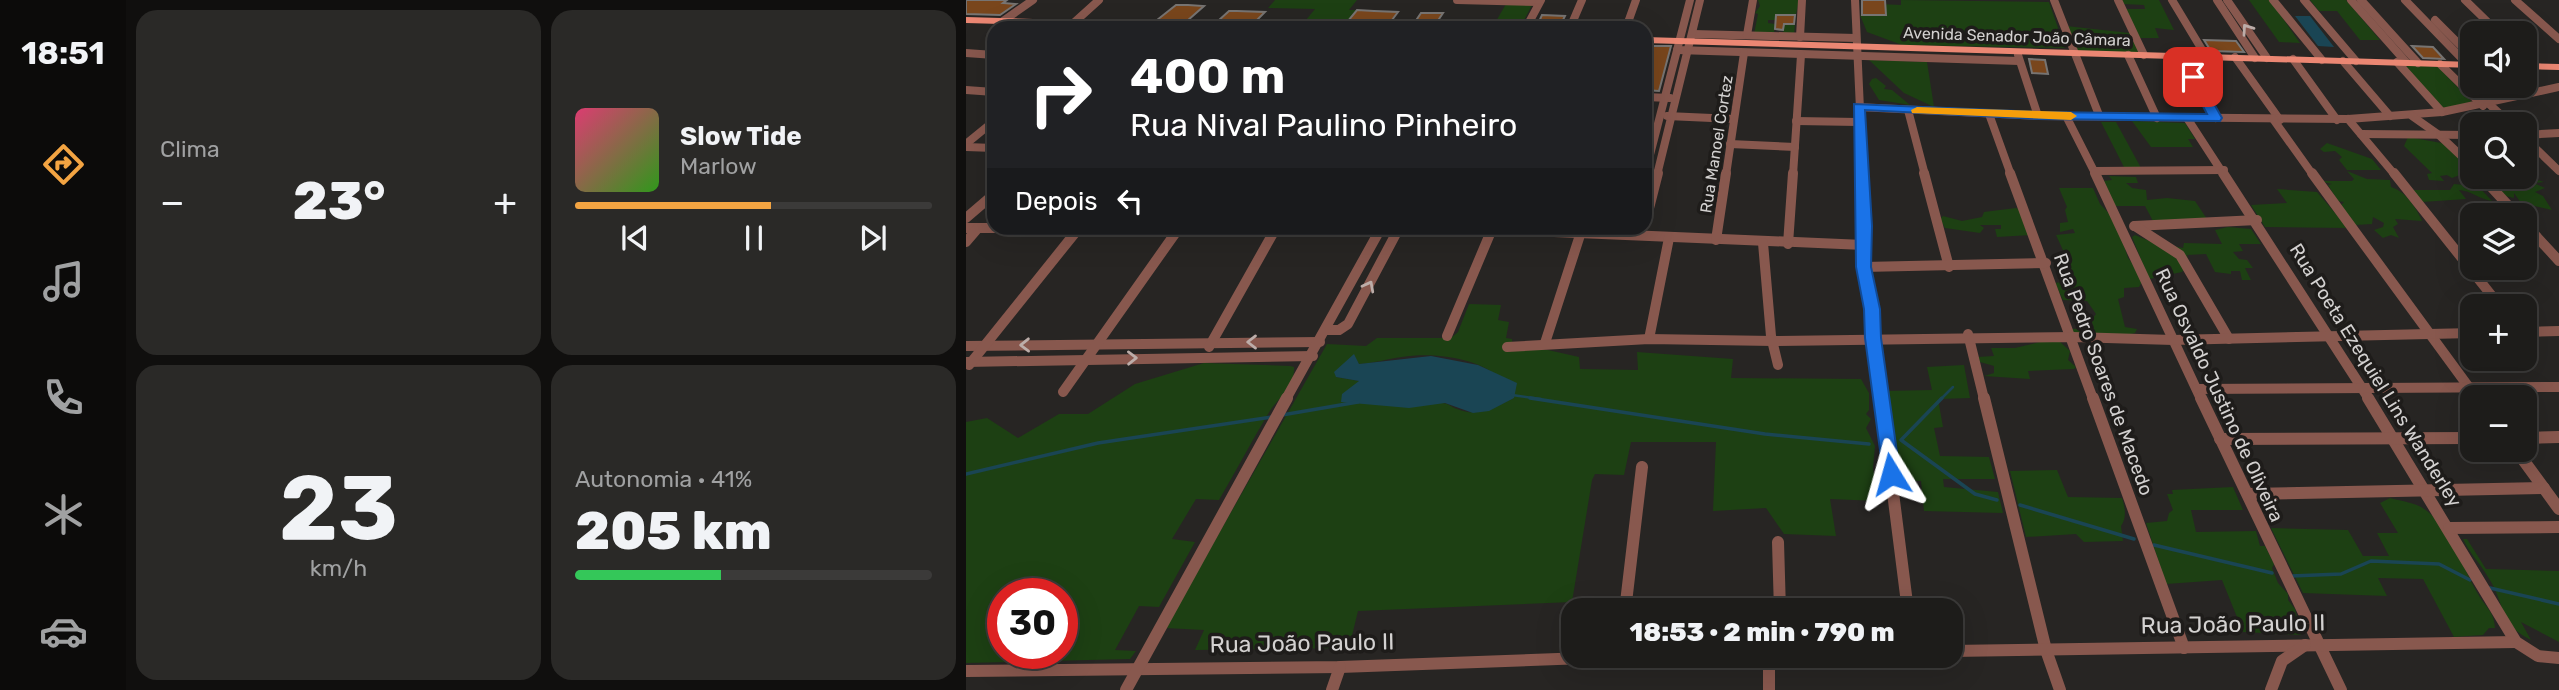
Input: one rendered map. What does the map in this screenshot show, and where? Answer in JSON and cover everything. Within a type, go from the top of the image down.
[{"type":"main road","points":[[966,20],[1003,21]]},
{"type":"main road","name":"Avenida Senador João Câmara","points":[[1652,41],[1678,46],[1691,39],[2019,56],[2074,53],[2460,63]]},
{"type":"main road","points":[[2537,66],[2557,69]]},
{"type":"street","points":[[1003,21],[1033,0]]},
{"type":"street","points":[[1075,21],[1099,0]]},
{"type":"street","points":[[1457,0],[1540,1],[1530,21]]},
{"type":"street","points":[[1573,21],[1582,0]]},
{"type":"street","points":[[1628,21],[1636,0]]},
{"type":"street","points":[[1652,147],[1690,0]]},
{"type":"street","points":[[1652,197],[1700,0]]},
{"type":"street","points":[[1747,35],[1753,0]]},
{"type":"street","points":[[1800,37],[1802,0]]},
{"type":"street","points":[[1855,0],[1863,267],[1872,309],[1873,336],[1906,598]]},
{"type":"street","points":[[2054,0],[2099,116]]},
{"type":"street","points":[[2118,0],[2144,55]]},
{"type":"street","points":[[2164,0],[2202,58]]},
{"type":"street","points":[[2172,0],[2202,58]]},
{"type":"street","points":[[2217,0],[2255,58]]},
{"type":"street","points":[[2227,0],[2267,58]]},
{"type":"street","points":[[2273,0],[2322,60]]},
{"type":"street","points":[[2304,0],[2356,61]]},
{"type":"street","points":[[2351,0],[2442,112]]},
{"type":"street","points":[[2361,0],[2418,63]]},
{"type":"street","points":[[2405,0],[2460,52]]},
{"type":"street","points":[[2415,0],[2460,50]]},
{"type":"street","points":[[2465,0],[2487,21]]},
{"type":"street","points":[[2515,0],[2559,39]]},
{"type":"street","points":[[1682,29],[1691,39]]},
{"type":"street","name":"Avenida Senador João Câmara","points":[[1691,39],[1747,35],[1800,37],[1857,47]]},
{"type":"street","name":"Avenida Senador João Câmara","points":[[1691,39],[1744,53],[1801,55],[1857,47]]},
{"type":"street","points":[[966,53],[987,54]]},
{"type":"street","name":"Rua Manoel Cortez","points":[[1716,240],[1744,53]]},
{"type":"street","points":[[1788,244],[1801,55]]},
{"type":"street","points":[[2128,55],[2157,118]]},
{"type":"street","points":[[2019,56],[2038,116]]},
{"type":"street","points":[[2182,57],[2216,118]]},
{"type":"street","points":[[2235,57],[2276,120],[2425,331],[2467,385]]},
{"type":"street","points":[[2293,59],[2342,120],[2361,134],[2490,294]]},
{"type":"street","points":[[2343,61],[2390,117]]},
{"type":"street","points":[[2440,64],[2495,112]]},
{"type":"street","points":[[1669,80],[1681,81]]},
{"type":"street","points":[[2537,92],[2559,87]]},
{"type":"street","points":[[966,90],[987,92]]},
{"type":"street","points":[[2549,90],[2559,99]]},
{"type":"street","points":[[1652,97],[1676,98]]},
{"type":"street","points":[[1858,107],[2038,116],[2342,120],[2412,116],[2486,105],[2513,98]]},
{"type":"street","points":[[1908,110],[1949,267]]},
{"type":"street","name":"Rua Pedro Soares de Macedo","points":[[1989,114],[2046,263],[2184,648]]},
{"type":"street","points":[[1660,116],[1734,119]]},
{"type":"street","name":"Rua Osvaldo Justino de Oliveira","points":[[2066,116],[2128,226],[2172,338],[2248,494],[2312,645],[2341,690]]},
{"type":"street","points":[[2412,116],[2439,135],[2460,155]]},
{"type":"street","name":"Rua Poeta Ezequiel Lins Wanderley","points":[[2187,118],[2257,220],[2391,439],[2449,528],[2516,642],[2545,659],[2559,658]]},
{"type":"street","points":[[1796,121],[1858,122]]},
{"type":"street","points":[[966,145],[987,127]]},
{"type":"street","points":[[966,129],[984,129]]},
{"type":"street","points":[[2361,134],[2460,135]]},
{"type":"street","points":[[2537,135],[2559,134]]},
{"type":"street","points":[[1730,144],[1795,147]]},
{"type":"street","points":[[966,145],[987,147]]},
{"type":"street","points":[[2537,148],[2559,171]]},
{"type":"street","points":[[1652,159],[1661,160]]},
{"type":"street","points":[[2095,171],[2224,170]]},
{"type":"street","points":[[2493,189],[2506,203]]},
{"type":"street","points":[[966,218],[987,200]]},
{"type":"street","points":[[2128,226],[2257,220]]},
{"type":"street","points":[[2128,226],[2180,255],[2227,337]]},
{"type":"street","points":[[966,228],[987,228]]},
{"type":"street","points":[[966,242],[978,228]]},
{"type":"street","points":[[1652,232],[1669,238],[1864,245]]},
{"type":"street","points":[[968,364],[1073,235]]},
{"type":"street","points":[[1063,392],[1175,235]]},
{"type":"street","points":[[1205,357],[1272,235]]},
{"type":"street","points":[[1126,690],[1377,235]]},
{"type":"street","points":[[1327,330],[1339,330],[1348,324],[1395,235]]},
{"type":"street","points":[[1447,336],[1483,235]]},
{"type":"street","points":[[1545,342],[1580,235]]},
{"type":"street","points":[[2537,237],[2559,261]]},
{"type":"street","points":[[1649,339],[1669,238]]},
{"type":"street","points":[[1763,243],[1772,339],[1778,365]]},
{"type":"street","points":[[1863,267],[2046,263]]},
{"type":"street","points":[[2537,327],[2559,328]]},
{"type":"street","points":[[1507,347],[1545,342],[1649,339],[2072,335],[2172,338],[2460,328]]},
{"type":"street","points":[[2537,331],[2559,328]]},
{"type":"street","points":[[2425,331],[2460,332]]},
{"type":"street","points":[[1969,336],[2046,650],[2060,690]]},
{"type":"street","points":[[966,346],[1320,342]]},
{"type":"street","points":[[968,364],[1087,359],[1312,356]]},
{"type":"street","points":[[2537,389],[2559,387]]},
{"type":"street","points":[[2197,389],[2460,394]]},
{"type":"street","points":[[2537,438],[2559,437]]},
{"type":"street","points":[[2220,439],[2460,438]]},
{"type":"street","points":[[2525,462],[2559,509]]},
{"type":"street","points":[[1627,598],[1642,467]]},
{"type":"street","points":[[2248,494],[2544,488]]},
{"type":"street","points":[[2449,528],[2559,527]]},
{"type":"street","points":[[1778,542],[1780,598]]},
{"type":"street","name":"Rua João Paulo II","points":[[1963,651],[2516,642]]},
{"type":"street","points":[[2270,690],[2282,661],[2312,645]]},
{"type":"street","name":"Rua João Paulo II","points":[[966,671],[1139,667],[1340,667],[1561,658]]},
{"type":"street","points":[[1332,690],[1340,667]]},
{"type":"street","points":[[1769,668],[1769,690]]},
{"type":"green space","points":[[1275,0],[1357,0],[1349,10],[1357,10],[1348,21],[1305,21],[1315,9],[1268,8]]},
{"type":"green space","points":[[1758,0],[1799,0],[1796,14],[1777,15],[1776,20],[1768,20],[1768,23],[1775,24],[1774,33],[1783,34],[1784,24],[1795,24],[1794,35],[1754,34],[1758,14],[1755,13],[1760,6]]},
{"type":"green space","points":[[1901,0],[2049,2],[2065,48],[1902,45],[1867,32],[1860,15],[1886,15],[1886,7],[1879,4],[1901,5]]},
{"type":"green space","points":[[2122,0],[2159,0],[2174,30],[2155,28],[2159,38],[2140,38],[2126,9],[2145,9],[2144,5],[2124,4]]},
{"type":"green space","points":[[2249,0],[2270,0],[2300,43],[2279,42]]},
{"type":"green space","points":[[2310,0],[2346,0],[2380,40],[2360,40],[2337,11],[2319,11]]},
{"type":"green space","points":[[1506,4],[1532,5],[1524,21],[1496,21]]},
{"type":"green space","points":[[2066,26],[2130,33],[2140,53],[2077,51]]},
{"type":"green space","points":[[1869,60],[1927,62],[1934,107],[1904,93]]},
{"type":"green space","points":[[2405,65],[2438,67],[2460,90],[2460,98],[2468,98],[2472,102],[2442,109]]},
{"type":"green space","points":[[1876,78],[1886,86],[1884,89],[1892,90],[1910,105],[1879,100],[1869,84]]},
{"type":"green space","points":[[2132,121],[2185,123],[2195,139],[2188,139],[2193,147],[2151,147]]},
{"type":"green space","points":[[2101,122],[2116,122],[2141,168],[2125,169]]},
{"type":"green space","points":[[2408,137],[2447,144],[2460,159],[2460,175],[2452,178],[2447,175],[2440,176],[2444,181],[2429,180],[2427,174],[2432,173],[2404,146]]},
{"type":"green space","points":[[2327,143],[2372,159],[2381,170],[2347,170],[2339,160],[2342,157],[2335,151],[2324,152],[2320,149]]},
{"type":"green space","points":[[2347,171],[2367,179],[2390,180],[2391,187],[2410,200],[2422,221],[2395,219],[2398,224],[2393,227],[2399,238],[2391,235],[2383,238],[2374,230],[2383,227],[2384,223],[2373,217],[2372,224],[2355,225],[2340,206],[2344,202],[2338,201],[2328,185],[2332,184],[2319,181],[2352,181],[2354,179]]},
{"type":"green space","points":[[2109,176],[2136,177],[2138,183],[2126,183],[2132,188],[2146,190],[2147,200],[2167,198],[2195,201],[2207,219],[2153,221],[2145,206],[2115,206],[2103,181],[2112,180]]},
{"type":"green space","points":[[2454,184],[2460,184],[2460,189],[2481,189],[2492,201],[2459,190],[2466,199],[2422,202],[2411,190],[2450,190]]},
{"type":"green space","points":[[2537,184],[2545,188],[2535,192],[2543,196],[2552,210],[2537,207],[2537,203],[2521,203],[2514,193],[2514,198],[2501,195],[2496,189],[2537,189]]},
{"type":"green space","points":[[2059,188],[2093,188],[2100,204],[2118,223],[2115,228],[2120,233],[2128,258],[2144,278],[2139,287],[2124,288],[2124,297],[2118,299],[2125,327],[2137,329],[2135,333],[2123,336],[2075,335],[2071,329],[2094,328],[2091,320],[2096,314],[2087,301],[2063,300],[2055,283],[2068,281],[2063,262],[2068,261],[2056,235],[2075,233],[2073,229],[2060,232],[2060,223],[2068,222],[2065,210],[2067,207]]},
{"type":"green space","points":[[2277,189],[2317,192],[2348,228],[2265,227],[2251,205],[2287,203]]},
{"type":"green space","points":[[2016,208],[2023,211],[2024,226],[2031,235],[1997,237],[1995,229],[2001,229],[2001,225],[1980,225],[1984,228],[1980,233],[1945,228],[1940,219],[1943,216],[1962,221],[1982,217],[1984,212]]},
{"type":"green space","points":[[2228,227],[2251,229],[2261,244],[2239,244],[2243,251],[2233,252],[2239,259],[2247,260],[2253,268],[2245,268],[2251,280],[2242,280],[2240,271],[2231,271],[2231,274],[2215,272],[2206,254],[2187,255],[2188,259],[2173,246],[2183,248],[2184,243],[2222,244],[2215,230]]},
{"type":"green space","points":[[2135,235],[2166,248],[2185,267],[2182,272],[2149,279],[2132,237]]},
{"type":"green space","points":[[1469,304],[1501,305],[1498,320],[1509,322],[1506,338],[1512,339],[1513,350],[1548,350],[1579,357],[1580,369],[1638,370],[1637,352],[1733,359],[1731,378],[1861,379],[1869,393],[1869,410],[1866,414],[1871,419],[1866,428],[1875,446],[1873,468],[1878,501],[1830,499],[1836,536],[1784,534],[1766,508],[1713,511],[1716,442],[1631,442],[1624,475],[1595,474],[1592,480],[1573,598],[1561,598],[1561,602],[1358,611],[1349,648],[1195,650],[1204,630],[1165,628],[1327,344],[1366,346],[1377,338],[1451,338],[1458,332]],"holes":[[[1354,356],[1359,364],[1413,356],[1439,356],[1477,364],[1500,378],[1514,398],[1480,412],[1465,411],[1444,403],[1388,405],[1352,389],[1359,381],[1336,377]]]},
{"type":"green space","points":[[2058,340],[2070,351],[2068,360],[2076,367],[2074,369],[2028,371],[2030,379],[1984,376],[1994,373],[1994,366],[1980,362],[1978,357],[1994,356],[1991,348],[2015,348]]},
{"type":"green space","points":[[1204,363],[1294,367],[1289,387],[1268,414],[1219,500],[1196,499],[1172,539],[1195,542],[1159,607],[1139,606],[1115,650],[1136,651],[1130,659],[1078,660],[1078,578],[987,578],[987,662],[966,663],[966,422],[987,418],[1018,438],[1059,414],[1088,414],[1135,384]]},
{"type":"green space","points":[[1964,365],[1970,398],[1938,399],[1943,427],[1934,428],[1940,456],[1989,457],[1995,479],[1943,479],[1944,487],[1998,492],[2003,513],[1924,511],[1921,481],[1894,480],[1885,391],[1932,390],[1927,367]]},
{"type":"green space","points":[[2057,470],[2068,497],[2122,498],[2125,512],[2121,526],[2123,541],[2084,542],[2076,534],[2026,537],[2010,471]]},
{"type":"green space","points":[[2233,487],[2243,510],[2191,510],[2196,532],[2256,531],[2260,546],[2265,546],[2274,564],[2272,568],[2278,583],[2288,594],[2288,600],[2295,609],[2301,635],[2243,632],[2222,580],[2166,584],[2146,523],[2167,521],[2173,510],[2167,494],[2173,494],[2172,490]]},
{"type":"green space","points":[[2390,498],[2418,506],[2436,519],[2491,613],[2495,628],[2489,628],[2483,635],[2454,637],[2423,579],[2378,578],[2387,596],[2303,593],[2271,528],[2348,530],[2363,556],[2389,556],[2377,533],[2398,533],[2380,503]]},
{"type":"green space","points":[[2463,539],[2467,539],[2486,569],[2559,571],[2559,642],[2521,622],[2531,640],[2513,627],[2493,586]]},
{"type":"water","points":[[2295,16],[2310,16],[2334,47],[2318,46]]},
{"type":"water","points":[[1354,354],[1359,364],[1431,356],[1478,365],[1517,383],[1514,398],[1489,411],[1473,413],[1445,403],[1409,408],[1341,402],[1342,394],[1359,381],[1336,377],[1334,372]]},
{"type":"building","points":[[966,0],[1007,0],[1003,3],[1016,4],[1000,15],[966,14]]},
{"type":"building","points":[[1862,0],[1885,0],[1886,15],[1862,15]]},
{"type":"building","points":[[1176,5],[1204,6],[1187,21],[1157,20]]},
{"type":"building","points":[[1357,10],[1398,12],[1391,21],[1348,21]]},
{"type":"building","points":[[1229,11],[1265,12],[1256,21],[1218,21]]},
{"type":"building","points":[[1421,13],[1443,13],[1438,21],[1416,21]]},
{"type":"building","points":[[1542,15],[1565,16],[1562,21],[1539,21]]},
{"type":"building","points":[[1776,15],[1795,15],[1794,24],[1784,24],[1783,30],[1775,29]]},
{"type":"building","points":[[2204,40],[2236,41],[2244,52],[2211,51]]},
{"type":"building","points":[[1652,46],[1671,46],[1659,91],[1652,90]]},
{"type":"building","points":[[2412,46],[2433,47],[2444,59],[2423,58]]},
{"type":"building","points":[[2029,59],[2045,60],[2048,74],[2032,73]]},
{"type":"waterway","points":[[1942,398],[1953,387]]},
{"type":"waterway","points":[[1512,395],[1541,399]]},
{"type":"waterway","points":[[1530,398],[1765,434],[1869,444]]},
{"type":"waterway","points":[[1942,398],[1901,440],[1975,494],[1997,500]]},
{"type":"waterway","points":[[1282,415],[1358,402]]},
{"type":"waterway","points":[[966,474],[1098,443],[1272,417]]},
{"type":"waterway","points":[[2020,505],[2134,539]]},
{"type":"waterway","points":[[2154,545],[2272,573]]},
{"type":"waterway","points":[[2291,576],[2341,574],[2371,561],[2439,564],[2470,580]]},
{"type":"waterway","points":[[2490,588],[2559,604]]},
{"type":"slow traffic","points":[[1917,110],[2071,116]]},
{"type":"route","points":[[1891,474],[1873,338],[1872,309],[1863,267],[1865,226],[1858,107],[2038,116],[2216,118],[2193,77]]}]
